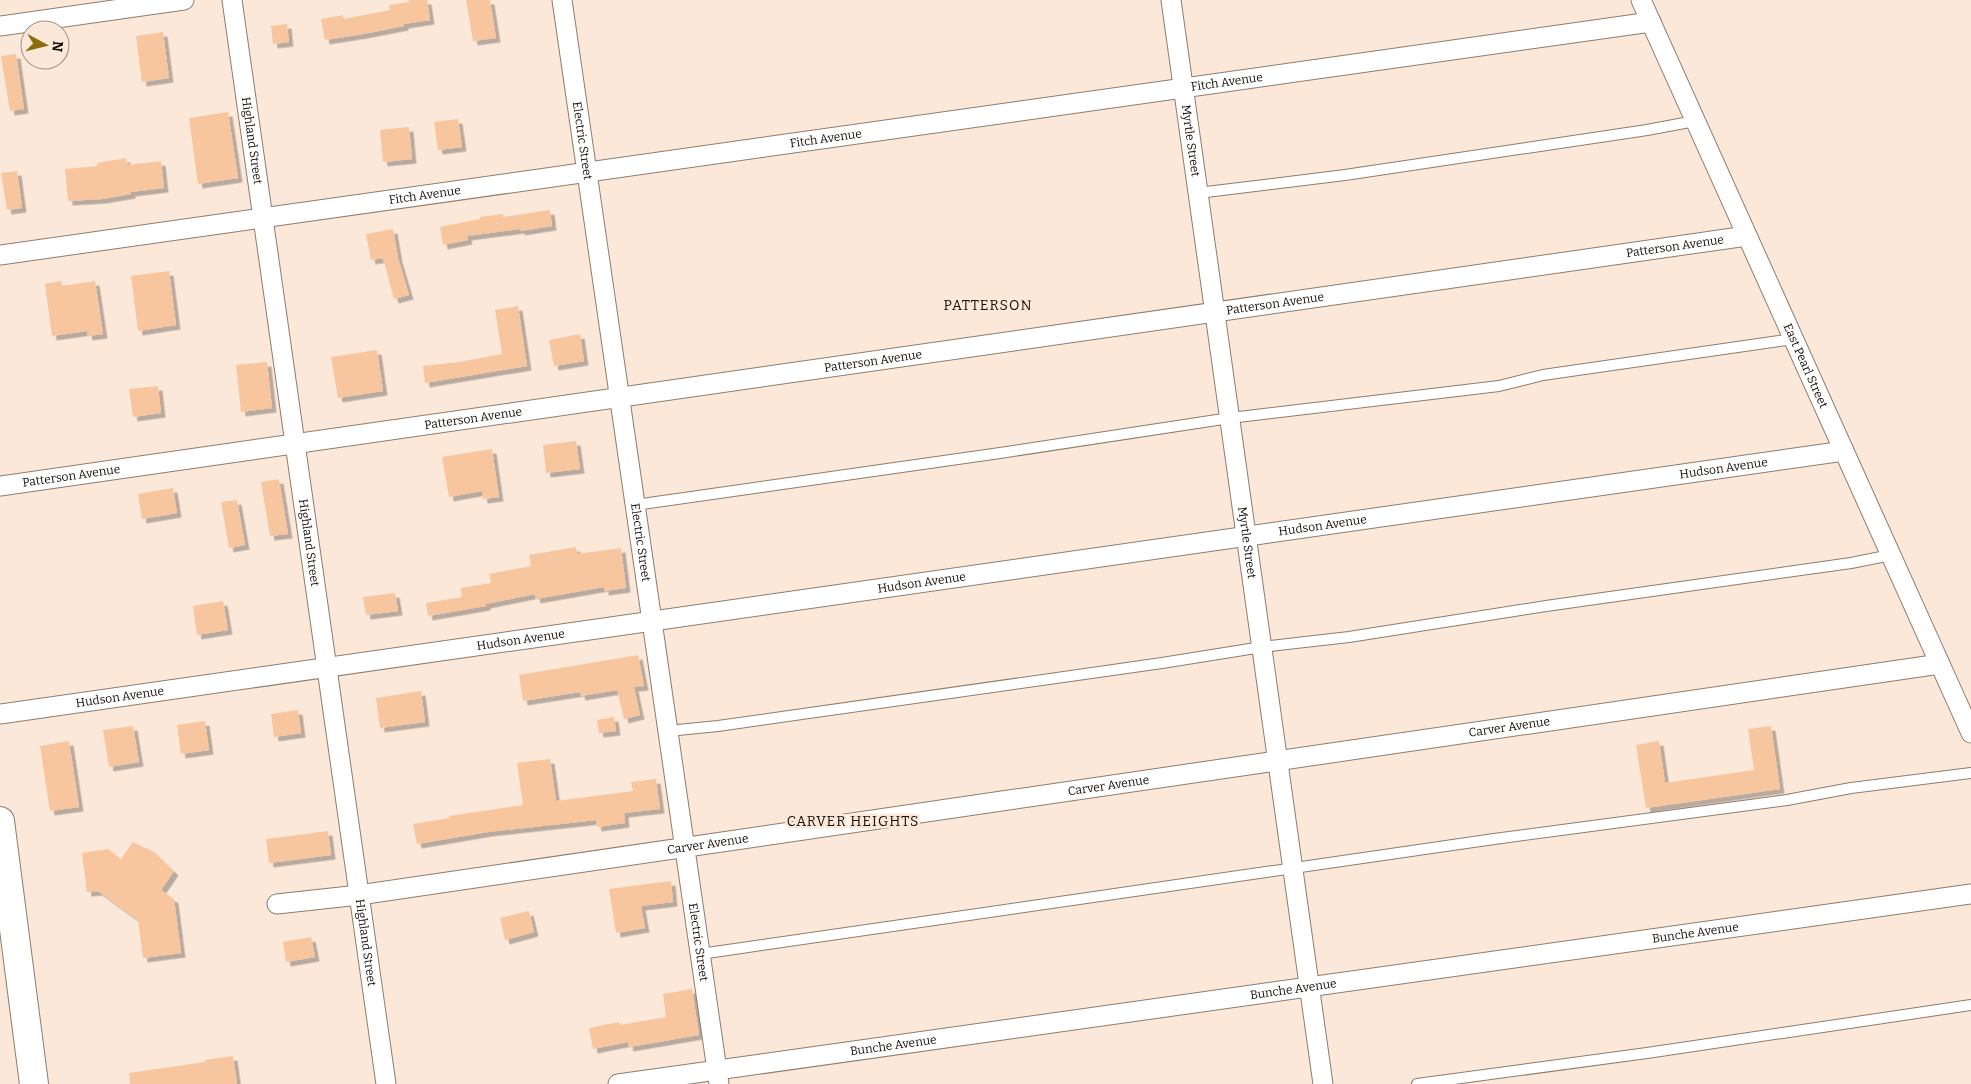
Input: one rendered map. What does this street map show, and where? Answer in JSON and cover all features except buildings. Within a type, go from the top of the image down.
[{"type":"main road","points":[[0,821],[2,852],[34,1084]]},
{"type":"street","points":[[0,26],[184,0]]},
{"type":"street","name":"Highland Street","points":[[232,0],[386,1084]]},
{"type":"street","name":"Electric Street","points":[[562,0],[718,1077]]},
{"type":"street","name":"Myrtle Street","points":[[1171,0],[1323,1084]]},
{"type":"street","name":"East Pearl Street","points":[[1641,0],[1971,733]]},
{"type":"street","name":"Fitch Avenue","points":[[0,255],[1651,22]]},
{"type":"street","name":"Patterson Avenue","points":[[0,486],[1747,236]]},
{"type":"street","name":"Hudson Avenue","points":[[0,714],[1844,451]]},
{"type":"street","name":"Carver Avenue","points":[[276,904],[359,895],[1940,664]]},
{"type":"street","name":"Bunche Avenue","points":[[618,1084],[718,1077],[1310,987],[1971,894]]},
{"type":"lane","points":[[1198,193],[1345,175],[1647,130],[1695,121]]},
{"type":"lane","points":[[635,505],[1230,418],[1499,386],[1543,375],[1793,339]]},
{"type":"lane","points":[[668,731],[718,726],[1262,647],[1349,637],[1546,606],[1891,556]]},
{"type":"lane","points":[[700,954],[1494,839],[1786,800],[1851,788],[1971,773]]},
{"type":"lane","points":[[1417,1084],[1647,1053],[1971,1005]]},
{"type":"district","name":"PATTERSON","points":[[988,305]]},
{"type":"district","name":"CARVER HEIGHTS","points":[[853,821]]}]
